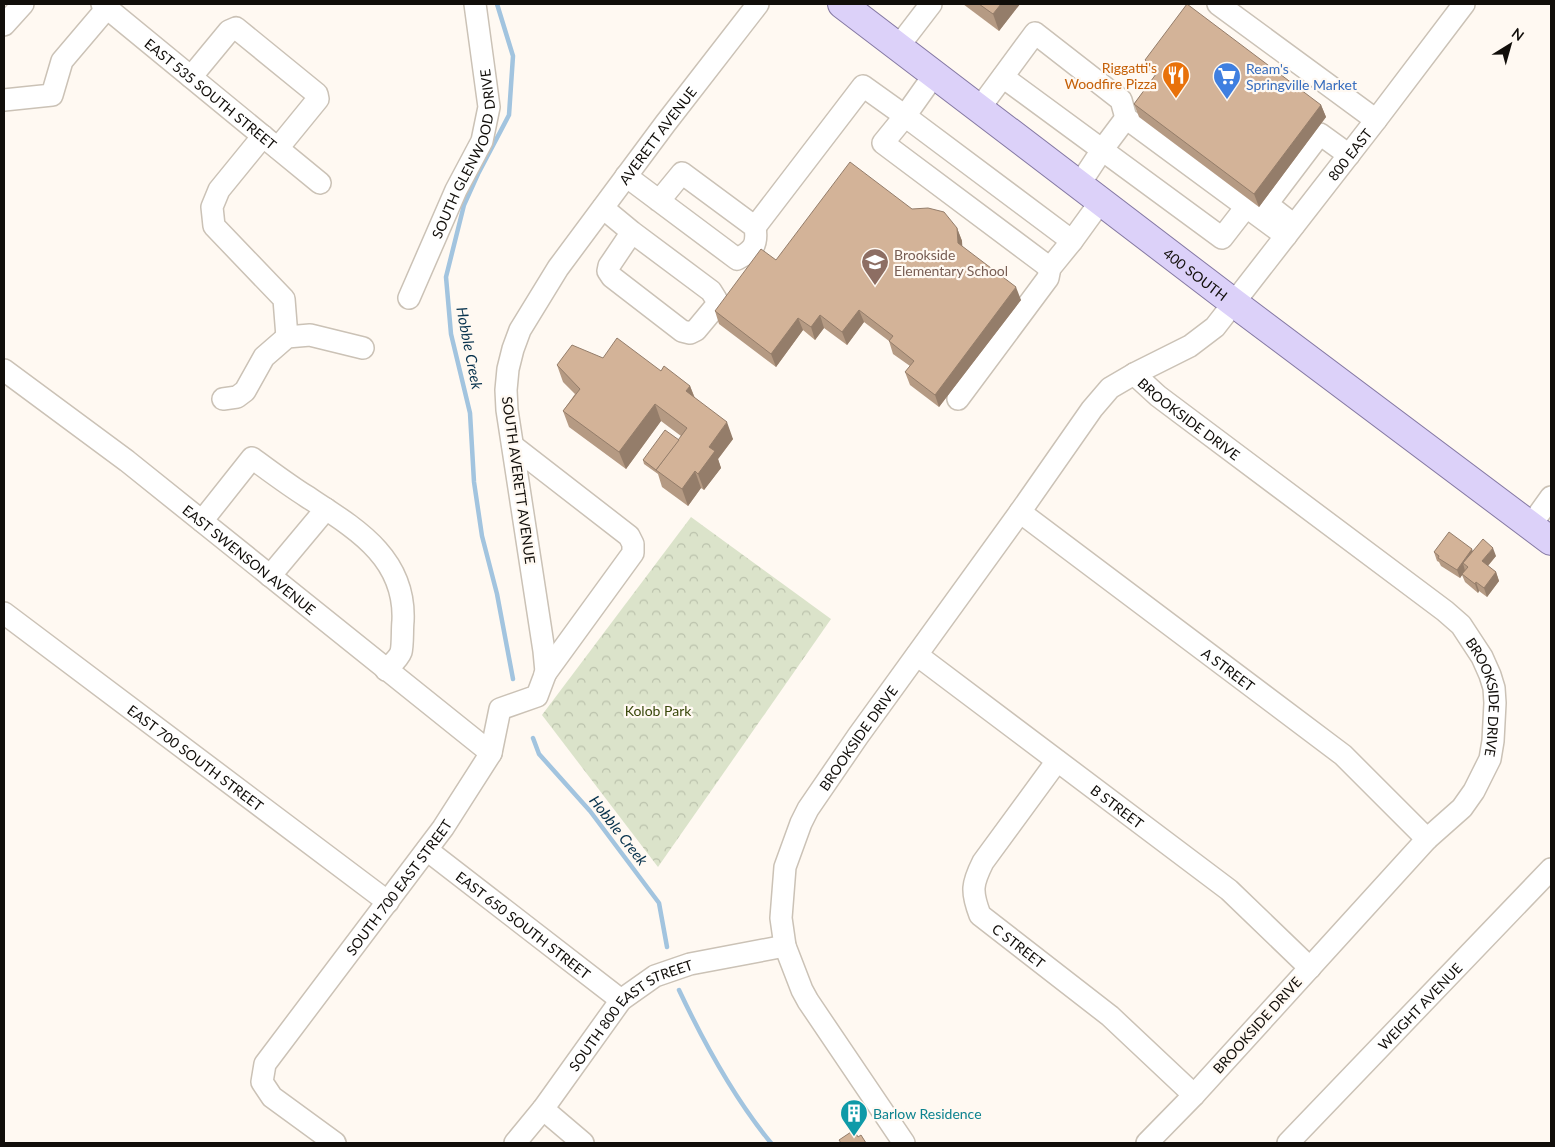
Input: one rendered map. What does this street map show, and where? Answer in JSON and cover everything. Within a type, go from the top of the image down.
[{"type":"main road","name":"400 SOUTH","points":[[842,4],[1234,303],[1541,533]]},
{"type":"street","points":[[4,25],[23,4]]},
{"type":"street","name":"SOUTH GLENWOOD DRIVE","points":[[409,298],[456,190],[482,141],[489,107],[475,4]]},
{"type":"street","name":"AVERETT AVENUE","points":[[558,268],[758,4]]},
{"type":"street","points":[[898,47],[932,4]]},
{"type":"street","points":[[1218,4],[1376,120]]},
{"type":"street","name":"800 EAST","points":[[1234,303],[1464,4]]},
{"type":"street","points":[[4,100],[52,96],[62,61],[104,6]]},
{"type":"street","name":"EAST 535 SOUTH STREET","points":[[104,6],[320,183]]},
{"type":"street","points":[[191,77],[229,31],[236,28],[317,94],[318,99],[219,190],[212,207],[214,226],[284,299],[287,337]]},
{"type":"street","points":[[979,109],[1035,33],[1121,100],[1126,118],[1246,207],[1290,231]]},
{"type":"street","points":[[934,75],[883,144],[1050,268]]},
{"type":"street","points":[[1003,77],[1222,238],[1246,207]]},
{"type":"street","points":[[755,227],[863,86],[1072,241]]},
{"type":"street","points":[[1079,185],[1126,118]]},
{"type":"street","points":[[1290,231],[1267,204],[1320,134],[1348,155]]},
{"type":"street","points":[[626,176],[659,201],[737,260],[754,247],[757,237],[755,227],[682,173],[659,201]]},
{"type":"street","points":[[958,399],[1048,278],[1050,268],[1101,201]]},
{"type":"street","points":[[603,208],[711,291],[716,299],[716,306],[696,330],[690,333],[682,331],[612,277],[608,271],[608,266],[632,232]]},
{"type":"street","name":"SOUTH AVERETT AVENUE","points":[[532,698],[537,696],[546,674],[506,390],[512,349],[520,330],[558,268]]},
{"type":"street","name":"BROOKSIDE DRIVE","points":[[904,1143],[808,1001],[785,946],[781,918],[784,877],[791,849],[801,823],[808,809],[1092,408],[1110,388],[1190,346],[1215,327],[1234,303]]},
{"type":"street","points":[[223,399],[237,397],[244,391],[264,358],[287,337],[310,335],[363,348]]},
{"type":"street","name":"EAST SWENSON AVENUE","points":[[4,370],[127,461],[490,754]]},
{"type":"street","name":"BROOKSIDE DRIVE","points":[[1134,374],[1158,396],[1445,610],[1461,625],[1482,657],[1494,688],[1495,703],[1490,759],[1474,791],[1462,808],[1428,839],[1147,1143]]},
{"type":"street","points":[[513,446],[629,536],[633,544],[633,553],[546,674]]},
{"type":"street","points":[[202,521],[252,458],[353,526],[371,543],[391,567],[399,587],[403,616],[401,652],[386,670]]},
{"type":"street","points":[[1541,533],[1551,497]]},
{"type":"street","points":[[270,576],[326,508]]},
{"type":"street","name":"A STREET","points":[[1020,512],[1343,755],[1428,839]]},
{"type":"street","name":"EAST 700 SOUTH STREET","points":[[4,613],[388,902]]},
{"type":"street","name":"B STREET","points":[[917,655],[1229,890],[1310,968]]},
{"type":"street","name":"SOUTH 700 EAST STREET","points":[[335,1143],[272,1096],[262,1082],[265,1064],[427,850],[490,754],[500,709],[532,698]]},
{"type":"street","name":"C STREET","points":[[1057,760],[983,862],[975,878],[974,898],[980,915],[1110,1016],[1194,1094]]},
{"type":"street","name":"EAST 650 SOUTH STREET","points":[[427,850],[621,1000]]},
{"type":"street","name":"WEIGHT AVENUE","points":[[1288,1143],[1551,869]]},
{"type":"street","name":"SOUTH 800 EAST STREET","points":[[515,1143],[543,1109],[621,1000],[655,976],[681,967],[785,946]]},
{"type":"street","points":[[543,1109],[583,1143]]},
{"type":"green space","name":"Kolob Park","points":[[691,517],[831,619],[658,867],[542,715]]},
{"type":"building","points":[[979,4],[1001,4],[993,14]]},
{"type":"building","name":"Ream's Springville Market","points":[[1187,4],[1321,105],[1254,194],[1134,104],[1159,70],[1145,60]]},
{"type":"building","name":"Brookside Elementary School","points":[[850,162],[912,209],[928,208],[944,212],[957,228],[958,243],[1016,287],[935,395],[905,372],[914,361],[889,341],[893,336],[859,310],[842,332],[820,315],[811,327],[798,318],[771,354],[715,311],[761,249],[776,260]]},
{"type":"building","points":[[617,338],[661,371],[664,366],[690,386],[686,391],[727,422],[709,447],[715,451],[698,474],[695,471],[682,489],[656,470],[687,428],[655,404],[619,452],[563,411],[580,389],[557,365],[572,345],[603,358]]},
{"type":"building","points":[[665,430],[679,440],[656,470],[643,460]]},
{"type":"building","points":[[1449,532],[1472,549],[1457,570],[1438,558],[1439,556],[1434,552]]},
{"type":"building","points":[[1483,539],[1493,548],[1482,561],[1496,572],[1484,588],[1462,574],[1468,567],[1463,563]]},
{"type":"building","points":[[854,1130],[858,1137],[861,1135],[866,1143],[841,1143],[839,1140]]},
{"type":"waterway","name":"Hobble Creek","points":[[497,4],[513,56],[509,115],[464,205],[446,277],[451,334],[470,413],[474,482],[482,536],[497,594],[513,679]]},
{"type":"waterway","name":"Hobble Creek","points":[[533,738],[539,754],[590,811],[659,903],[667,947]]},
{"type":"waterway","name":"Hobble Creek","points":[[679,990],[732,1089],[771,1143]]},
{"type":"place","name":"Riggatti's Woodfire Pizza","points":[[1176,99]]},
{"type":"place","name":"Ream's Springville Market","points":[[1227,100]]},
{"type":"place","name":"Brookside Elementary School","points":[[875,286]]},
{"type":"place","name":"Barlow Residence","points":[[854,1137]]}]
